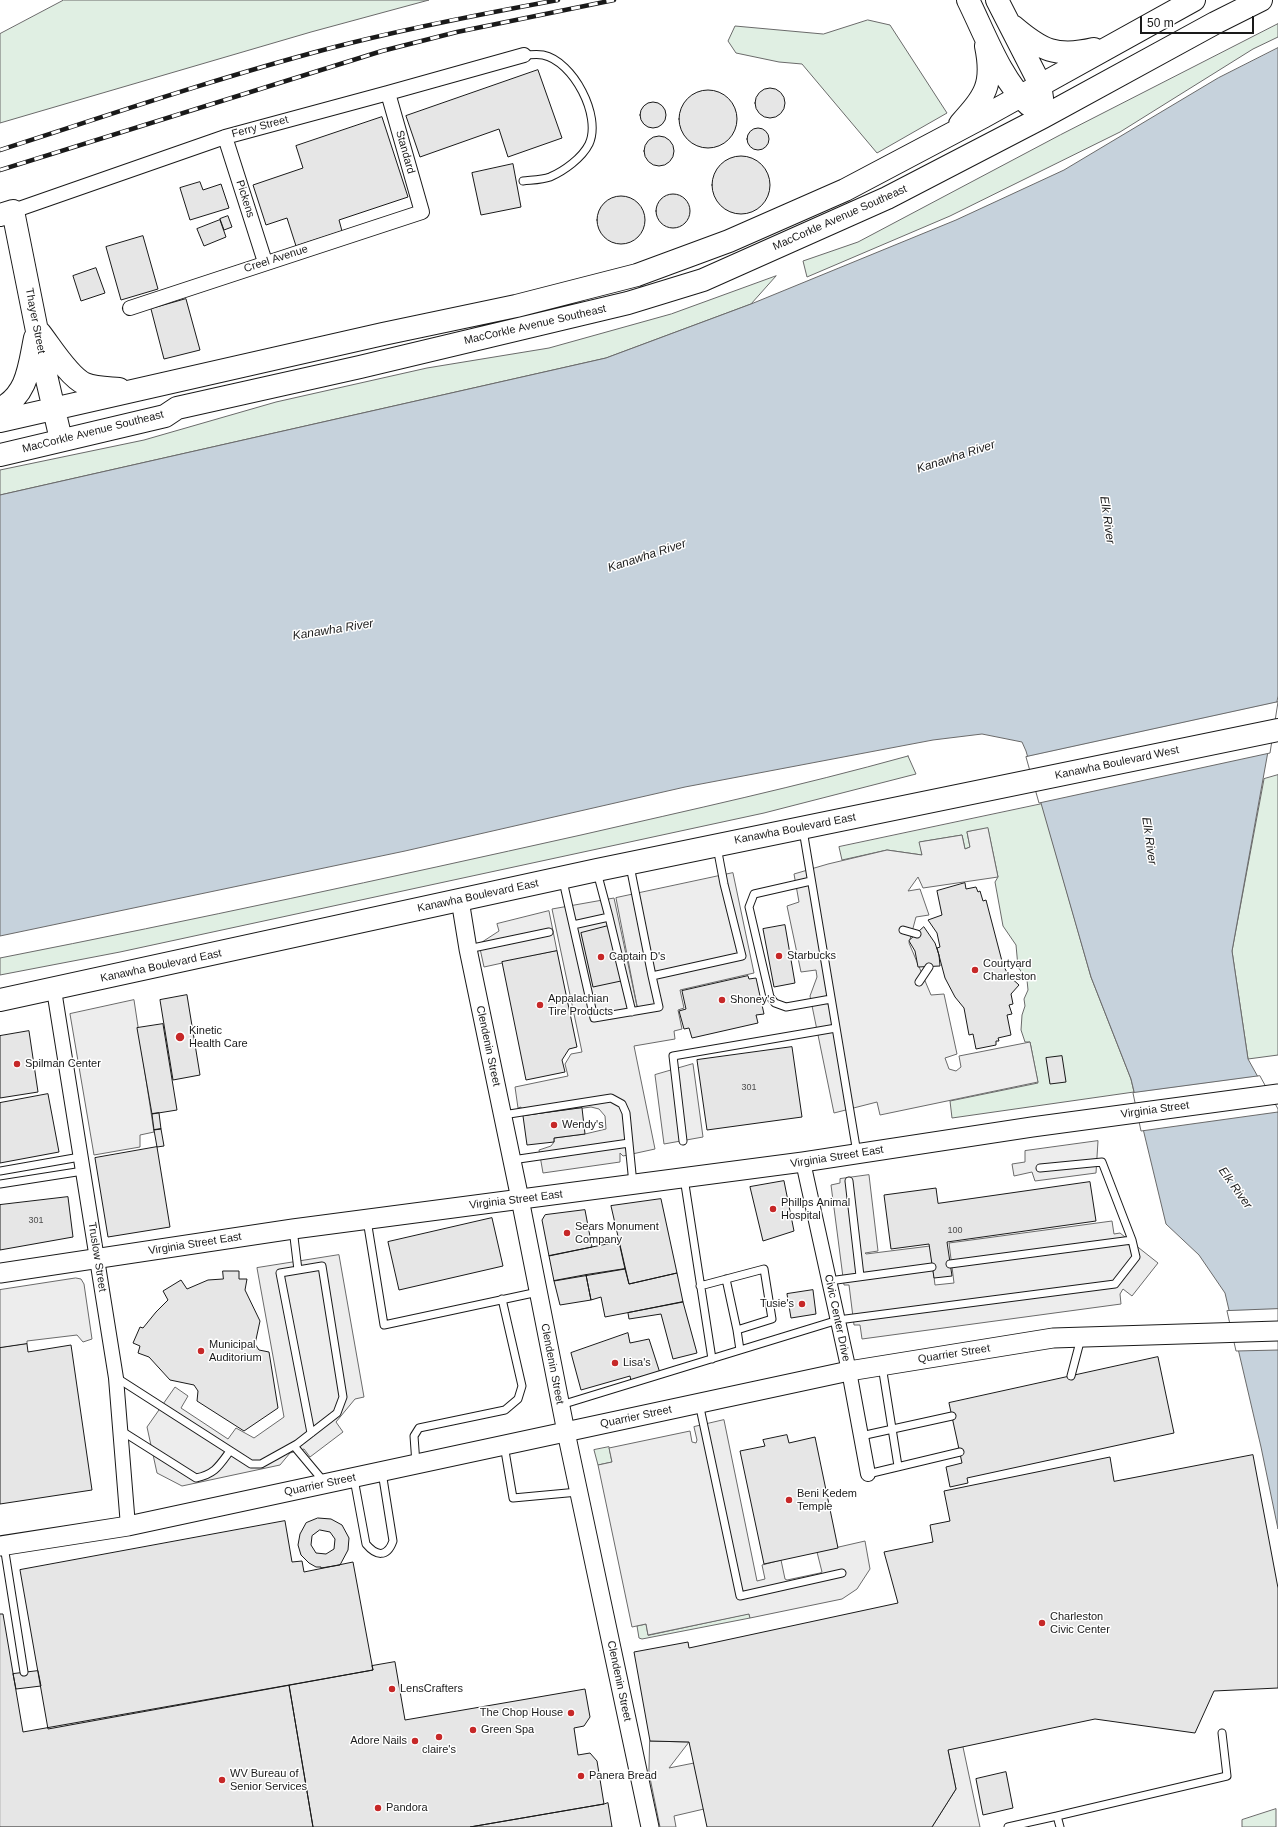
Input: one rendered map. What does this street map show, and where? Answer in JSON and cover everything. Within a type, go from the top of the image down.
[{"type":"main road","points":[[968,0],[984,33],[1019,96],[1043,117]]},
{"type":"main road","points":[[997,0],[1040,84],[1043,117]]},
{"type":"main road","name":"MacCorkle Avenue Southeast","points":[[0,422],[383,334],[516,306],[637,275],[729,242],[846,190],[1194,0]]},
{"type":"main road","name":"MacCorkle Avenue Southeast","points":[[0,446],[158,406],[177,408],[360,367],[628,303],[702,280],[887,198],[1043,117],[1215,23],[1261,0]]},
{"type":"main road","points":[[1007,21],[1028,39],[1052,52],[1073,53],[1110,45]]},
{"type":"main road","points":[[951,134],[984,95],[989,79],[989,62],[984,33]]},
{"type":"main road","name":"Thayer Street","points":[[7,213],[37,329],[53,409],[59,431]]},
{"type":"main road","points":[[37,329],[70,372],[78,380],[86,384],[132,391]]},
{"type":"main road","points":[[0,410],[9,405],[26,383],[37,329]]},
{"type":"main road","name":"MacCorkle Avenue Southeast","points":[[0,455],[165,416],[177,408]]},
{"type":"main road","name":"Kanawha Boulevard West","points":[[956,796],[1278,730]]},
{"type":"main road","name":"Kanawha Boulevard East","points":[[0,1000],[54,990],[597,870],[956,796]]},
{"type":"main road","name":"Virginia Street","points":[[1032,1127],[1278,1094]]},
{"type":"main road","name":"Virginia Street East","points":[[0,1273],[293,1229],[803,1162],[1032,1127]]},
{"type":"main road","name":"Quarrier Street","points":[[2,1546],[128,1526],[849,1371],[1053,1338],[1278,1331]]},
{"type":"street","name":"Ferry Street","points":[[7,213],[225,136],[388,93],[524,54]]},
{"type":"street","name":"Standard","points":[[388,93],[422,212]]},
{"type":"street","name":"Pickens","points":[[225,136],[265,262]]},
{"type":"street","name":"Creel Avenue","points":[[130,308],[265,262],[422,212]]},
{"type":"street","name":"Clendenin Street","points":[[460,900],[468,949],[520,1199],[560,1405],[650,1827]]},
{"type":"street","name":"Truslow Street","points":[[54,990],[116,1378],[128,1526]]},
{"type":"street","name":"Civic Center Drive","points":[[803,1162],[849,1371],[868,1474]]},
{"type":"lane","points":[[523,182],[549,178],[569,166],[589,144],[593,130],[590,114],[579,83],[567,70],[544,55],[524,54]]},
{"type":"lane","points":[[803,828],[857,1154]]},
{"type":"lane","points":[[652,976],[742,956],[716,845]]},
{"type":"lane","points":[[562,878],[594,1018],[659,1007],[629,864]]},
{"type":"lane","points":[[597,870],[632,1012]]},
{"type":"lane","points":[[811,881],[754,894],[749,907],[770,998],[775,1003],[786,1007],[831,999]]},
{"type":"lane","points":[[573,925],[609,916]]},
{"type":"lane","points":[[903,930],[917,934]]},
{"type":"lane","points":[[468,949],[549,932]]},
{"type":"lane","points":[[919,982],[928,968]]},
{"type":"lane","points":[[683,1141],[673,1056],[836,1028]]},
{"type":"lane","points":[[502,1115],[611,1098],[622,1104],[626,1113],[633,1185]]},
{"type":"lane","points":[[512,1160],[628,1144]]},
{"type":"lane","points":[[560,1405],[838,1320],[1115,1284],[1136,1257],[1132,1240],[1102,1162],[1040,1168]]},
{"type":"lane","points":[[0,1171],[82,1164]]},
{"type":"lane","points":[[0,1184],[82,1164]]},
{"type":"lane","points":[[684,1178],[712,1359]]},
{"type":"lane","points":[[849,1181],[860,1276]]},
{"type":"lane","points":[[367,1219],[384,1325],[538,1292]]},
{"type":"lane","points":[[293,1229],[298,1270]]},
{"type":"lane","points":[[950,1264],[1132,1240]]},
{"type":"lane","points":[[116,1378],[251,1464],[260,1464],[294,1446],[311,1433],[337,1413],[343,1396],[322,1266],[280,1273],[311,1433]]},
{"type":"lane","points":[[829,1281],[932,1267]]},
{"type":"lane","points":[[700,1286],[764,1269],[772,1319],[737,1330]]},
{"type":"lane","points":[[726,1279],[740,1350]]},
{"type":"lane","points":[[416,1464],[414,1436],[418,1428],[505,1410],[518,1398],[522,1386],[502,1299]]},
{"type":"lane","points":[[1071,1376],[1081,1338]]},
{"type":"lane","points":[[882,1366],[898,1466]]},
{"type":"lane","points":[[699,1403],[740,1596],[842,1573]]},
{"type":"lane","points":[[861,1436],[952,1416]]},
{"type":"lane","points":[[120,1430],[196,1478],[206,1476],[216,1469],[230,1451]]},
{"type":"lane","points":[[504,1445],[513,1498],[579,1492]]},
{"type":"lane","points":[[294,1446],[325,1484]]},
{"type":"lane","points":[[868,1474],[960,1452]]},
{"type":"lane","points":[[354,1478],[366,1544],[371,1550],[379,1554],[386,1552],[391,1547],[393,1541],[382,1472]]},
{"type":"lane","points":[[2,1546],[24,1672]]},
{"type":"lane","points":[[1008,1827],[1227,1776],[1222,1733]]},
{"type":"lane","points":[[1057,1816],[1060,1827]]},
{"type":"green space","points":[[64,0],[429,0],[311,32],[0,123],[0,34]]},
{"type":"green space","points":[[868,20],[890,25],[947,113],[877,153],[802,64],[779,62],[736,53],[728,41],[735,26],[823,34]]},
{"type":"green space","points":[[1278,24],[1278,37],[1253,49],[1120,132],[950,216],[807,277],[803,261],[858,242],[1060,135]]},
{"type":"green space","points":[[776,276],[751,304],[606,358],[0,495],[0,470],[144,440],[276,402],[427,368],[549,348],[671,314]]},
{"type":"green space","points":[[908,756],[916,774],[764,813],[120,952],[0,975],[0,958],[145,929],[581,835],[786,788]]},
{"type":"green space","points":[[1278,775],[1278,1055],[1248,1059],[1232,951],[1264,779]]},
{"type":"green space","points":[[1042,804],[1091,977],[1131,1079],[1134,1092],[952,1118],[950,1101],[1038,1083],[1030,1042],[1025,1042],[1021,1030],[1022,1015],[1025,1006],[1024,999],[1028,990],[1027,980],[1018,967],[1016,945],[1003,926],[995,882],[998,877],[988,829],[967,832],[970,847],[965,849],[962,835],[920,842],[922,855],[887,850],[842,860],[839,847]]},
{"type":"green space","points":[[609,1447],[612,1462],[598,1465],[594,1450]]},
{"type":"green space","points":[[749,1614],[750,1618],[642,1639],[639,1638],[637,1626],[646,1624],[648,1635]]},
{"type":"green space","points":[[1276,1809],[1276,1827],[1242,1827],[1242,1820]]},
{"type":"shaded area","points":[[988,828],[998,877],[923,888],[918,877],[908,891],[920,889],[929,915],[916,917],[909,943],[931,995],[944,994],[957,1054],[945,1058],[949,1069],[956,1071],[961,1067],[959,1056],[1030,1042],[1038,1082],[880,1115],[877,1102],[834,1113],[810,996],[817,977],[816,970],[801,972],[787,906],[799,902],[794,874],[887,850],[922,855],[919,842],[962,835],[965,849],[970,847],[967,832]]},
{"type":"shaded area","points":[[733,873],[754,973],[680,990],[684,1008],[678,1010],[682,1029],[674,1031],[675,1039],[634,1046],[655,1149],[623,1156],[620,1153],[620,1162],[543,1173],[539,1150],[551,1146],[554,1142],[554,1138],[585,1134],[606,1129],[605,1116],[599,1109],[591,1107],[523,1116],[521,1107],[518,1108],[515,1087],[568,1076],[565,1064],[571,1054],[582,1052],[552,909],[614,898],[637,1006],[616,898]]},
{"type":"shaded area","points":[[549,911],[557,951],[484,967],[479,944],[499,931],[497,924]]},
{"type":"shaded area","points":[[134,1000],[154,1132],[140,1135],[140,1147],[94,1155],[70,1014]]},
{"type":"shaded area","points":[[693,1064],[703,1137],[664,1144],[655,1075]]},
{"type":"shaded area","points":[[1098,1141],[1096,1173],[1035,1181],[1032,1172],[1014,1176],[1012,1164],[1025,1162],[1025,1151]]},
{"type":"shaded area","points":[[869,1175],[878,1251],[865,1253],[930,1246],[935,1285],[954,1283],[949,1243],[1112,1221],[1114,1234],[1120,1233],[1158,1263],[1132,1296],[1123,1289],[1120,1294],[1121,1304],[862,1339],[860,1325],[854,1325],[849,1285],[844,1285],[831,1185],[840,1183],[840,1179]]},
{"type":"shaded area","points":[[339,1255],[364,1397],[355,1399],[336,1422],[343,1432],[310,1457],[304,1449],[290,1453],[280,1465],[182,1486],[157,1473],[147,1427],[175,1387],[188,1396],[181,1408],[228,1439],[236,1428],[254,1438],[284,1417],[257,1268]]},
{"type":"shaded area","points":[[76,1278],[81,1279],[84,1284],[92,1339],[83,1342],[77,1335],[27,1341],[27,1344],[0,1348],[0,1290]]},
{"type":"shaded area","points":[[724,1420],[757,1581],[765,1579],[762,1565],[781,1560],[785,1579],[787,1580],[820,1573],[822,1572],[817,1552],[865,1541],[870,1569],[857,1589],[842,1599],[750,1618],[749,1614],[648,1635],[646,1624],[632,1627],[598,1465],[612,1462],[609,1448],[690,1431],[692,1442],[696,1443],[697,1440],[694,1427]]},
{"type":"shaded area","points":[[650,1741],[689,1742],[669,1768],[694,1763],[704,1809],[674,1816],[676,1827],[660,1827],[649,1773]]},
{"type":"shaded area","points":[[963,1747],[980,1827],[932,1827],[956,1789],[948,1750]]},
{"type":"water","points":[[1278,48],[1278,696],[1232,951],[1248,1059],[1278,1113],[1278,1529],[1261,1447],[1225,1293],[1199,1255],[1166,1224],[1131,1079],[1091,977],[1026,751],[1022,742],[982,734],[933,740],[685,787],[405,851],[0,936],[0,495],[606,358],[751,304],[956,220],[1064,170],[1218,78]]},
{"type":"pier","points":[[1278,702],[1270,753],[1039,803],[1026,757]]},
{"type":"pier","points":[[1260,1076],[1278,1109],[1278,1112],[1141,1131],[1133,1093]]},
{"type":"pier","points":[[1278,1309],[1278,1350],[1236,1351],[1227,1311]]},
{"type":"building","points":[[538,70],[562,138],[508,157],[499,129],[420,157],[406,116]]},
{"type":"building","points":[[770,88],[781,92],[785,103],[781,114],[770,118],[759,114],[755,103],[759,92]]},
{"type":"building","points":[[702,90],[714,90],[729,98],[737,113],[737,125],[729,140],[714,148],[702,148],[687,140],[679,125],[679,113],[687,98]]},
{"type":"building","points":[[653,102],[662,106],[666,115],[662,124],[653,128],[644,124],[640,115],[644,106]]},
{"type":"building","points":[[382,117],[408,197],[339,220],[342,231],[296,246],[287,218],[266,225],[253,185],[303,168],[296,146]]},
{"type":"building","points":[[758,128],[766,131],[769,139],[766,147],[758,150],[750,147],[747,139],[750,131]]},
{"type":"building","points":[[659,136],[670,140],[674,151],[670,162],[659,166],[648,162],[644,151],[648,140]]},
{"type":"building","points":[[741,156],[752,158],[762,164],[768,174],[770,185],[768,196],[762,206],[752,212],[741,214],[730,212],[720,206],[714,196],[712,185],[714,174],[720,164],[730,158]]},
{"type":"building","points":[[513,164],[521,207],[481,215],[472,173]]},
{"type":"building","points":[[200,182],[203,190],[221,184],[229,208],[190,220],[180,188]]},
{"type":"building","points":[[676,194],[683,196],[688,201],[690,211],[688,221],[683,226],[670,228],[663,226],[658,221],[656,208],[658,201],[663,196]]},
{"type":"building","points":[[621,196],[630,198],[638,203],[643,211],[645,220],[643,229],[638,237],[630,242],[621,244],[612,242],[604,237],[599,229],[597,220],[599,211],[604,203],[612,198]]},
{"type":"building","points":[[228,216],[232,227],[224,230],[220,219]]},
{"type":"building","points":[[220,220],[226,237],[204,246],[197,229]]},
{"type":"building","points":[[143,236],[158,289],[121,300],[106,247]]},
{"type":"building","points":[[96,268],[105,293],[81,301],[73,276]]},
{"type":"building","points":[[186,299],[200,350],[164,359],[151,309]]},
{"type":"building","name":"Courtyard Charleston","points":[[965,883],[966,889],[976,887],[978,892],[980,891],[983,901],[986,900],[1003,965],[1009,976],[1019,985],[1011,994],[1013,1004],[1009,1005],[1012,1014],[1007,1015],[1011,1035],[998,1038],[999,1041],[996,1041],[996,1045],[976,1049],[973,1034],[969,1035],[964,1008],[955,997],[945,978],[937,948],[940,947],[937,933],[928,920],[942,915],[937,891]]},
{"type":"building","name":"Starbucks","points":[[785,925],[795,983],[774,987],[763,929]]},
{"type":"building","name":"Captain D's","points":[[608,926],[621,981],[593,987],[581,933]]},
{"type":"building","points":[[924,927],[935,943],[939,955],[940,966],[918,967],[915,951],[909,941]]},
{"type":"building","name":"Appalachian Tire Products","points":[[557,951],[577,1047],[569,1049],[562,1060],[565,1072],[526,1080],[502,962]]},
{"type":"building","name":"Shoney's","points":[[748,976],[749,979],[756,978],[764,1014],[756,1015],[758,1023],[692,1038],[689,1028],[684,1029],[679,1011],[686,1009],[682,991]]},
{"type":"building","name":"Kinetic Health Care","points":[[187,995],[200,1075],[173,1080],[160,1000]]},
{"type":"building","points":[[163,1024],[177,1110],[152,1114],[137,1028]]},
{"type":"building","name":"Spilman Center","points":[[29,1031],[38,1092],[0,1098],[0,1036]]},
{"type":"building","points":[[792,1047],[802,1117],[707,1130],[697,1060]]},
{"type":"building","points":[[1062,1056],[1066,1082],[1050,1084],[1046,1058]]},
{"type":"building","points":[[48,1094],[59,1152],[0,1163],[0,1103]]},
{"type":"building","name":"Wendy's","points":[[582,1108],[585,1134],[554,1138],[554,1142],[527,1145],[523,1116]]},
{"type":"building","points":[[159,1113],[161,1129],[154,1130],[152,1114]]},
{"type":"building","points":[[161,1129],[164,1146],[157,1147],[154,1130]]},
{"type":"building","points":[[157,1147],[170,1227],[108,1237],[95,1158]]},
{"type":"building","name":"Phillps Animal Hospital","points":[[784,1181],[794,1231],[763,1241],[750,1187]]},
{"type":"building","points":[[1090,1182],[1096,1221],[947,1242],[952,1276],[934,1278],[929,1244],[891,1249],[884,1195],[936,1188],[938,1203]]},
{"type":"building","points":[[68,1197],[73,1237],[0,1250],[0,1205]]},
{"type":"building","points":[[661,1199],[677,1273],[629,1284],[611,1206]]},
{"type":"building","name":"Sears Monument Company","points":[[585,1210],[592,1247],[549,1256],[542,1220],[545,1215]]},
{"type":"building","points":[[492,1218],[503,1266],[399,1290],[388,1242]]},
{"type":"building","points":[[619,1242],[625,1269],[554,1281],[549,1256]]},
{"type":"building","points":[[625,1269],[629,1284],[677,1273],[683,1302],[605,1317],[601,1297],[591,1300],[586,1275]]},
{"type":"building","name":"Municipal Auditorium","points":[[223,1271],[239,1271],[239,1279],[247,1279],[245,1290],[260,1321],[255,1344],[259,1350],[269,1352],[278,1408],[244,1431],[197,1401],[198,1391],[194,1385],[170,1380],[149,1357],[138,1353],[140,1346],[133,1343],[140,1327],[143,1328],[168,1300],[163,1291],[181,1280],[187,1289],[208,1280],[223,1279]]},
{"type":"building","points":[[586,1275],[591,1300],[560,1305],[554,1281]]},
{"type":"building","name":"Tusie's","points":[[813,1290],[816,1314],[791,1318],[787,1294]]},
{"type":"building","points":[[683,1302],[697,1353],[673,1359],[661,1314],[629,1319],[628,1313]]},
{"type":"building","name":"Lisa's","points":[[628,1333],[630,1343],[649,1339],[660,1373],[631,1381],[630,1376],[581,1390],[571,1353]]},
{"type":"building","points":[[27,1344],[28,1352],[71,1345],[92,1490],[0,1504],[0,1348]]},
{"type":"building","points":[[1158,1357],[1174,1433],[967,1478],[968,1483],[950,1487],[946,1467],[962,1463],[949,1403]]},
{"type":"building","name":"Beni Kedem Temple","points":[[787,1435],[789,1443],[815,1437],[838,1548],[764,1564],[740,1451],[765,1446],[763,1440]]},
{"type":"building","name":"Charleston Civic Center","points":[[1253,1455],[1278,1588],[1278,1688],[1214,1691],[1195,1733],[1095,1719],[948,1750],[956,1789],[932,1827],[707,1827],[689,1742],[650,1741],[634,1652],[688,1642],[689,1648],[898,1603],[884,1552],[933,1542],[930,1525],[950,1521],[944,1491],[1110,1457],[1114,1481]]},
{"type":"building","points":[[318,1518],[331,1519],[342,1525],[349,1538],[348,1550],[340,1565],[321,1568],[316,1567],[309,1563],[301,1555],[298,1545],[300,1534],[306,1523]],"holes":[[[320,1530],[330,1532],[335,1539],[334,1549],[326,1554],[316,1553],[311,1545],[312,1536]]]},
{"type":"building","points":[[285,1521],[292,1562],[302,1561],[304,1572],[353,1562],[373,1670],[48,1729],[20,1570]]},
{"type":"building","points":[[0,1614],[3,1614],[23,1732],[289,1685],[313,1827],[0,1827]]},
{"type":"building","points":[[395,1662],[405,1720],[585,1689],[590,1717],[584,1726],[574,1728],[578,1755],[590,1753],[597,1761],[604,1804],[470,1827],[313,1827],[289,1685],[373,1670],[372,1666]]},
{"type":"building","points":[[38,1671],[41,1686],[16,1689],[13,1674]]},
{"type":"building","points":[[1006,1772],[1013,1808],[983,1815],[976,1779]]},
{"type":"building","points":[[608,1803],[612,1827],[470,1827],[604,1804]]},
{"type":"railway","points":[[0,150],[204,84],[286,60],[442,22],[558,0]]},
{"type":"railway","points":[[0,170],[382,51],[457,32],[614,0]]},
{"type":"place","name":"Starbucks","points":[[779,956]]},
{"type":"place","name":"Captain D's","points":[[601,957]]},
{"type":"place","name":"Courtyard Charleston","points":[[975,970]]},
{"type":"place","name":"Shoney's","points":[[722,1000]]},
{"type":"place","name":"Appalachian Tire Products","points":[[540,1005]]},
{"type":"place","name":"Kinetic Health Care","points":[[180,1037]]},
{"type":"place","name":"Spilman Center","points":[[17,1064]]},
{"type":"place","name":"Wendy's","points":[[554,1125]]},
{"type":"place","name":"Phillps Animal Hospital","points":[[773,1209]]},
{"type":"place","name":"Sears Monument Company","points":[[567,1233]]},
{"type":"place","name":"Tusie's","points":[[802,1304]]},
{"type":"place","name":"Municipal Auditorium","points":[[201,1351]]},
{"type":"place","name":"Lisa's","points":[[615,1363]]},
{"type":"place","name":"Beni Kedem Temple","points":[[789,1500]]},
{"type":"place","name":"Charleston Civic Center","points":[[1042,1623]]},
{"type":"place","name":"LensCrafters","points":[[392,1689]]},
{"type":"place","name":"The Chop House","points":[[571,1713]]},
{"type":"place","name":"Green Spa","points":[[473,1730]]},
{"type":"place","name":"claire's","points":[[439,1737]]},
{"type":"place","name":"Adore Nails","points":[[415,1741]]},
{"type":"place","name":"Panera Bread","points":[[581,1776]]},
{"type":"place","name":"WV Bureau of Senior Services","points":[[222,1780]]},
{"type":"place","name":"Pandora","points":[[378,1808]]},
{"type":"water label","name":"Kanawha River","points":[[956,457]]},
{"type":"water label","name":"Elk River","points":[[1107,520]]},
{"type":"water label","name":"Kanawha River","points":[[647,556]]},
{"type":"water label","name":"Kanawha River","points":[[333,630]]},
{"type":"water label","name":"Elk River","points":[[1149,841]]},
{"type":"water label","name":"Elk River","points":[[1235,1188]]}]
